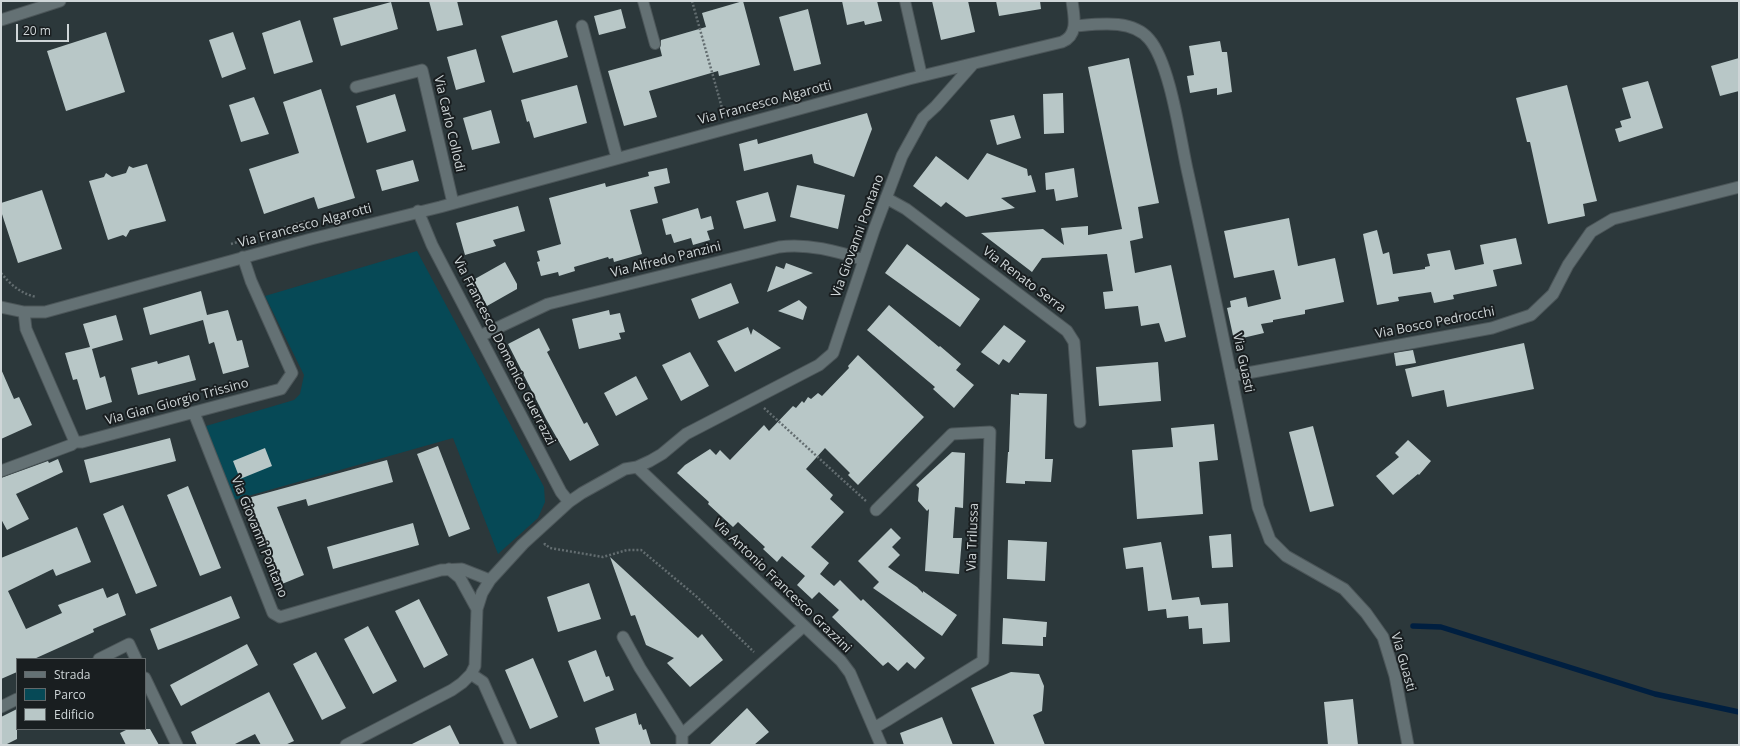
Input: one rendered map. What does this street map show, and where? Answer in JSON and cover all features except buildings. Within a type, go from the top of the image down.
[{"type":"street","points":[[1,20],[60,1]]},
{"type":"street","points":[[1072,1],[1075,26]]},
{"type":"street","points":[[582,26],[617,158]]},
{"type":"street","name":"Via Francesco Algarotti","points":[[1,307],[24,312],[45,312],[243,257],[453,203],[922,76],[1062,42],[1068,39],[1075,26]]},
{"type":"street","name":"Via Guasti","points":[[1075,26],[1129,26],[1140,31],[1149,39],[1158,52],[1174,107],[1258,507],[1270,540],[1286,556],[1344,589],[1366,613],[1383,637],[1395,676],[1408,745]]},
{"type":"street","name":"Via Giovanni Pontano","points":[[194,413],[273,613],[280,617],[435,571],[462,569],[490,580],[523,544],[569,502],[582,493],[625,469],[637,467],[662,454],[686,434],[820,366],[828,359],[833,353],[864,260],[902,156],[922,118],[936,106],[973,64]]},
{"type":"street","name":"Via Carlo Collodi","points":[[356,87],[422,70],[453,203]]},
{"type":"street","name":"Via Bosco Pedrocchi","points":[[1231,376],[1492,328],[1531,315],[1553,294],[1568,265],[1591,232],[1613,219],[1739,187]]},
{"type":"street","name":"Via Renato Serra","points":[[886,198],[906,209],[1067,331],[1074,342],[1080,422]]},
{"type":"street","name":"Via Francesco Domenico Guerrazzi","points":[[418,211],[432,245],[561,492],[569,502]]},
{"type":"street","name":"Via Alfredo Panzini","points":[[480,336],[548,304],[779,247],[804,246],[845,254],[864,260]]},
{"type":"street","name":"Via Gian Giorgio Trissino","points":[[1,471],[71,445],[75,442],[82,442],[281,389],[292,373],[251,281],[243,257]]},
{"type":"street","points":[[24,312],[26,329],[75,442]]},
{"type":"street","name":"Via Trilussa","points":[[874,728],[983,661],[990,432],[952,434],[876,510]]},
{"type":"street","name":"Via Antonio Francesco Grazzini","points":[[637,467],[830,649],[850,673],[881,745]]},
{"type":"street","points":[[449,569],[460,578],[477,609]]},
{"type":"street","points":[[351,744],[452,690],[471,674],[475,666],[476,657],[477,609],[482,593],[490,580]]},
{"type":"street","points":[[623,637],[682,740],[804,626]]},
{"type":"street","points":[[101,658],[129,644],[136,658]]},
{"type":"street","points":[[471,674],[483,682],[511,745]]},
{"type":"street","points":[[146,680],[177,745]]},
{"type":"street","points":[[1,707],[16,700]]},
{"type":"lane","points":[[643,1],[655,44]]},
{"type":"lane","points":[[905,1],[922,76]]},
{"type":"path","points":[[692,1],[725,117]]},
{"type":"path","points":[[1,273],[15,288],[23,293],[35,296]]},
{"type":"path","points":[[758,398],[764,409],[876,510]]},
{"type":"path","points":[[545,544],[550,548],[603,557],[627,550],[640,550],[697,597],[764,662]]},
{"type":"green space","points":[[417,251],[544,487],[545,502],[538,518],[498,554],[453,438],[234,500],[206,426],[294,400],[300,394],[304,375],[265,296]]},
{"type":"waterway","points":[[1413,626],[1441,627],[1655,694],[1739,712]]}]
